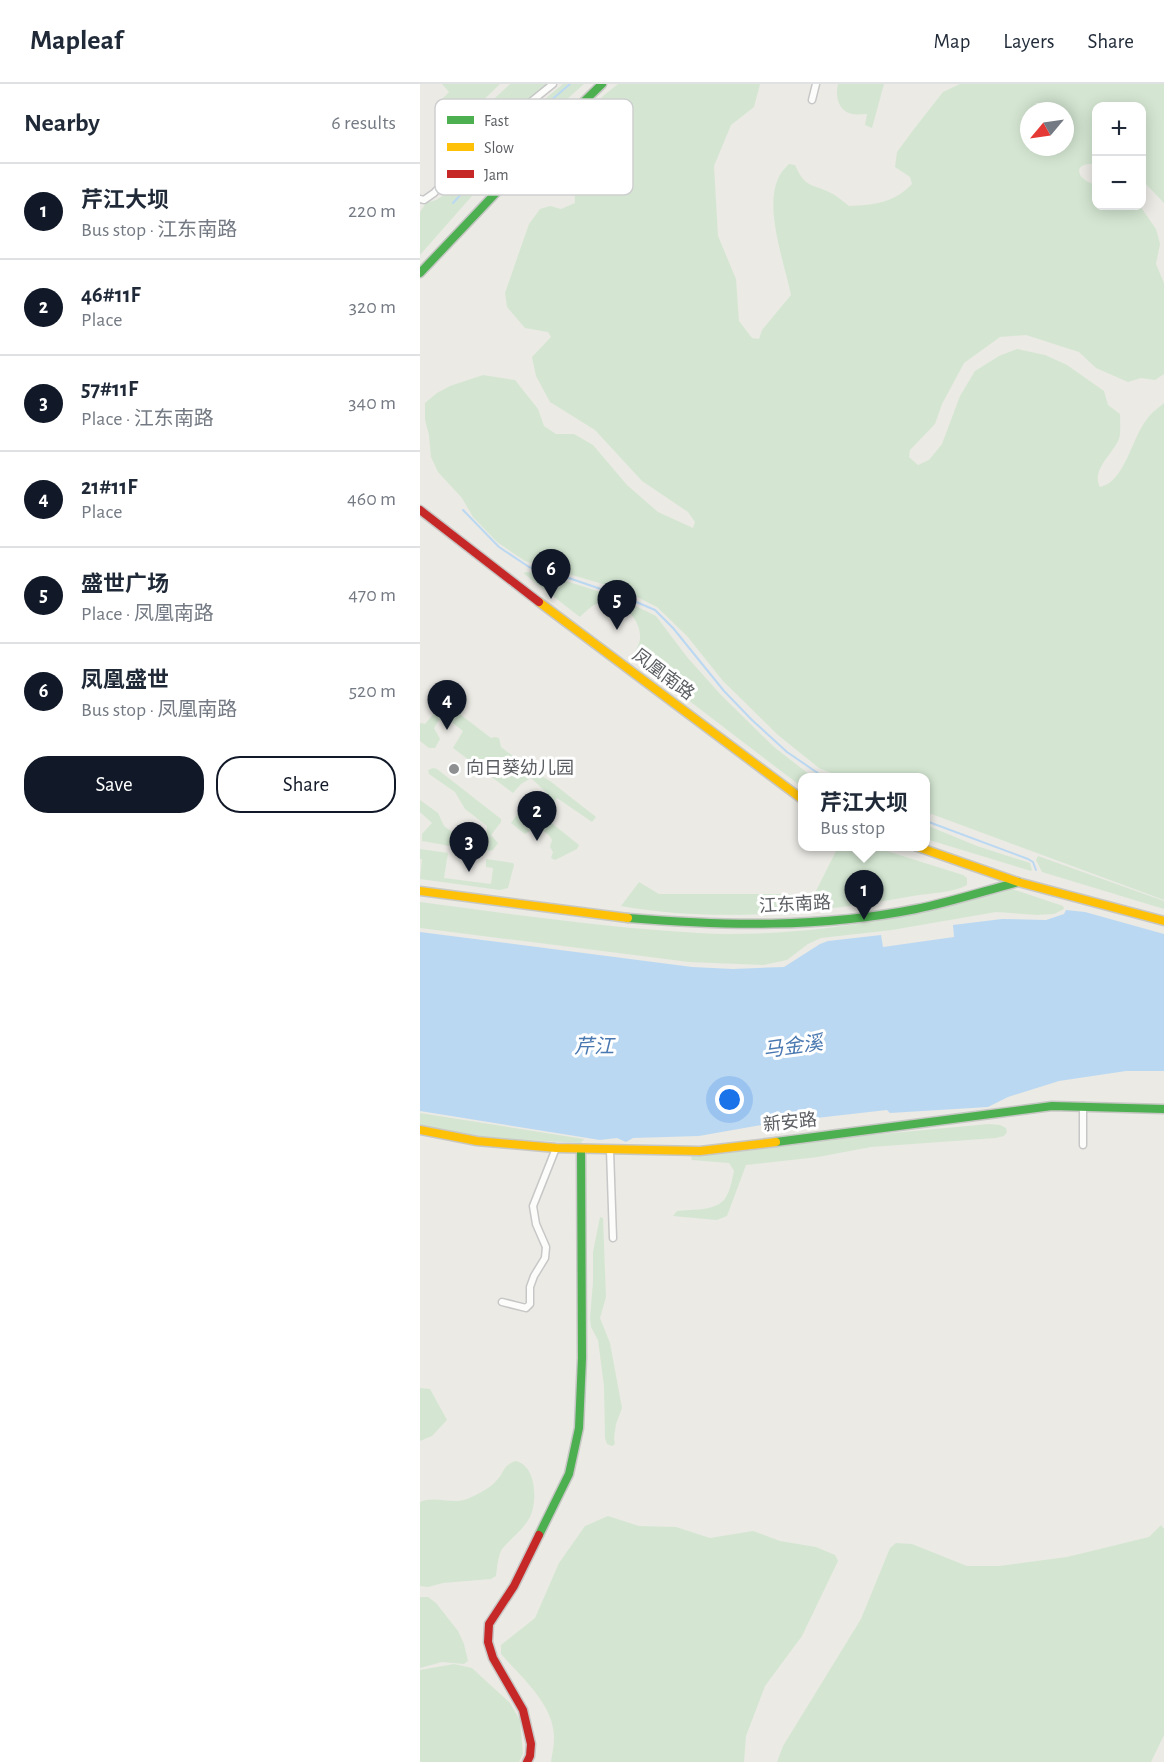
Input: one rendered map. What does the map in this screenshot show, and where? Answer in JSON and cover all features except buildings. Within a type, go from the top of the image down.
[{"type":"main road","points":[[587,99],[602,84]]},
{"type":"main road","points":[[420,273],[494,195]]},
{"type":"main road","name":"凤凰南路","points":[[420,511],[798,796]]},
{"type":"main road","points":[[929,851],[1018,882],[1164,921]]},
{"type":"main road","name":"江东南路","points":[[420,891],[621,918],[740,924],[818,922],[896,912],[948,902],[1018,882]]},
{"type":"main road","name":"新安路","points":[[420,1130],[477,1141],[581,1150],[700,1151],[842,1135],[1052,1106],[1164,1109]]},
{"type":"main road","points":[[527,1762],[531,1744],[523,1710],[493,1658],[488,1641],[489,1624],[514,1586],[569,1473],[579,1428],[582,1358],[581,1150]]},
{"type":"street","points":[[534,99],[553,84]]},
{"type":"street","points":[[812,100],[816,84]]},
{"type":"street","points":[[420,199],[424,200],[435,192]]},
{"type":"street","points":[[1083,1106],[1083,1145]]},
{"type":"street","points":[[501,1302],[521,1308],[526,1308],[530,1304],[530,1287],[545,1258],[546,1247],[536,1224],[534,1206],[556,1148]]},
{"type":"street","points":[[610,1150],[613,1238]]},
{"type":"green space","points":[[442,84],[500,84],[485,99],[442,99],[449,92]]},
{"type":"green space","points":[[510,84],[549,84],[531,99],[494,99]]},
{"type":"green space","points":[[563,84],[584,84],[568,99],[545,99]]},
{"type":"green space","points":[[618,84],[760,84],[754,107],[731,125],[714,166],[718,236],[736,279],[739,321],[752,338],[759,339],[762,330],[791,295],[777,237],[773,205],[778,179],[789,164],[795,165],[803,179],[811,185],[833,194],[849,206],[875,204],[891,199],[912,184],[910,177],[895,167],[897,152],[943,92],[960,84],[1164,84],[1164,203],[1146,184],[1146,102],[1092,102],[1092,164],[1083,166],[1079,172],[1084,179],[1092,184],[1092,210],[1143,210],[1156,229],[1160,244],[1156,264],[1164,283],[1164,374],[1155,380],[1141,378],[1128,382],[1096,368],[1079,352],[1026,335],[1000,337],[964,363],[942,404],[935,424],[910,450],[909,457],[918,465],[929,460],[942,444],[960,396],[975,371],[999,356],[1017,349],[1045,355],[1067,365],[1104,391],[1108,405],[1120,414],[1119,439],[1100,469],[1098,481],[1100,487],[1116,477],[1142,427],[1150,415],[1164,403],[1164,900],[930,813],[930,773],[831,773],[819,768],[778,735],[723,681],[687,636],[657,607],[623,590],[525,561],[497,542],[473,517],[462,498],[438,472],[431,457],[425,420],[425,403],[450,386],[483,375],[515,380],[538,409],[544,426],[556,434],[574,434],[593,445],[627,485],[658,512],[693,528],[695,522],[688,512],[642,481],[595,430],[550,402],[536,376],[532,357],[551,337],[548,332],[525,328],[507,307],[505,293],[529,224],[540,209],[550,206],[561,209],[575,203],[575,195],[633,195],[633,99],[600,99]]},
{"type":"green space","points":[[838,84],[884,84],[872,128],[865,125],[867,114],[852,114],[843,110],[837,98]]},
{"type":"green space","points":[[444,195],[473,195],[420,255],[420,212],[426,203]]},
{"type":"green space","points":[[523,573],[541,573],[619,598],[656,616],[687,657],[721,695],[774,747],[807,773],[798,773],[798,784],[632,657],[638,646],[640,631],[633,617],[622,606],[615,603],[599,603],[580,617]]},
{"type":"green space","points":[[444,702],[491,738],[499,738],[501,747],[596,817],[592,822],[557,798],[544,817],[579,845],[577,849],[555,860],[551,858],[552,840],[549,835],[537,826],[525,834],[511,823],[519,812],[530,819],[545,801],[547,793],[531,778],[513,793],[453,748],[463,731],[445,717],[439,720],[434,728],[440,739],[435,748],[429,748],[420,741],[420,723],[425,724]]},
{"type":"green space","points":[[433,768],[501,819],[491,835],[498,843],[493,850],[489,851],[477,845],[487,831],[487,826],[465,809],[455,792],[429,774],[428,770]]},
{"type":"green space","points":[[420,800],[438,813],[444,826],[470,846],[467,849],[422,841],[422,834],[432,823],[420,812]]},
{"type":"green space","points":[[930,827],[977,846],[1030,863],[1031,871],[930,840]]},
{"type":"green space","points":[[420,849],[448,853],[444,878],[491,884],[493,868],[486,867],[486,859],[513,863],[508,888],[500,890],[420,879],[422,859],[420,859]]},
{"type":"green space","points":[[836,851],[887,851],[967,878],[967,885],[948,891],[841,907],[767,914],[694,914],[621,906],[639,882],[659,894],[811,894],[816,891]]},
{"type":"green space","points":[[1038,856],[1164,901],[1164,909],[1042,872],[1036,860]]},
{"type":"green space","points":[[1012,889],[1063,906],[1064,909],[1054,914],[1037,915],[996,912],[892,930],[821,938],[808,944],[787,960],[763,965],[689,962],[420,928],[420,902],[544,918],[714,934],[801,931],[872,922]]},
{"type":"green space","points":[[420,1113],[584,1139],[581,1143],[471,1137],[420,1127]]},
{"type":"green space","points":[[989,1124],[1000,1125],[1006,1128],[1007,1132],[1004,1136],[996,1138],[871,1147],[818,1157],[746,1165],[727,1216],[717,1220],[673,1216],[677,1211],[712,1207],[723,1200],[730,1189],[734,1171],[729,1163],[692,1160],[691,1157],[694,1155],[763,1145]]},
{"type":"green space","points":[[600,1217],[603,1218],[606,1297],[600,1318],[610,1343],[622,1408],[616,1424],[615,1444],[612,1446],[607,1444],[605,1438],[604,1386],[598,1340],[591,1327],[590,1318],[593,1252]]},
{"type":"green space","points":[[420,1388],[430,1389],[447,1420],[432,1436],[420,1441]]},
{"type":"green space","points":[[515,1461],[522,1464],[531,1476],[534,1493],[533,1510],[527,1522],[502,1549],[496,1576],[491,1579],[420,1586],[420,1502],[432,1499],[461,1501],[467,1499],[490,1487],[505,1468]]},
{"type":"green space","points":[[608,1516],[639,1526],[676,1527],[710,1538],[753,1531],[780,1541],[816,1547],[835,1555],[838,1561],[802,1636],[765,1686],[746,1736],[744,1762],[551,1762],[554,1739],[549,1715],[535,1692],[501,1654],[501,1645],[535,1618],[559,1563],[585,1526]]},
{"type":"green space","points":[[1161,1525],[1164,1529],[1164,1735],[1151,1762],[777,1762],[783,1746],[861,1619],[890,1548],[896,1543],[912,1544],[967,1566],[999,1566],[1067,1557],[1149,1537]]},
{"type":"green space","points":[[420,1597],[428,1597],[436,1603],[458,1631],[468,1661],[464,1664],[442,1662],[420,1668]]},
{"type":"green space","points":[[454,1664],[472,1668],[510,1703],[520,1720],[523,1754],[519,1762],[420,1762],[420,1670]]},
{"type":"water","name":"芹江","points":[[1066,910],[1085,912],[1164,934],[1164,1071],[1126,1071],[1059,1081],[1008,1097],[988,1107],[890,1113],[887,1110],[772,1123],[699,1136],[633,1138],[626,1142],[617,1138],[600,1140],[420,1111],[420,932],[692,967],[733,969],[784,967],[828,941],[881,935],[883,947],[954,937],[953,925],[1002,919],[1046,920],[1064,914]]},
{"type":"waterway","points":[[553,99],[570,84]]},
{"type":"waterway","points":[[453,203],[460,195]]},
{"type":"waterway","points":[[463,510],[499,547],[529,567],[560,575],[655,610],[673,628],[724,691],[752,720],[787,752],[818,773]]},
{"type":"waterway","points":[[930,822],[1028,859],[1033,862],[1036,870]]},
{"type":"traffic: fast","points":[[587,99],[602,84]]},
{"type":"traffic: fast","points":[[420,273],[494,195]]},
{"type":"traffic: fast","points":[[628,918],[736,924],[844,920],[929,906],[1018,882]]},
{"type":"traffic: fast","points":[[776,1142],[1052,1106],[1164,1109]]},
{"type":"traffic: fast","points":[[539,1535],[569,1474],[579,1428],[582,1358],[581,1150]]},
{"type":"traffic: slow","points":[[539,602],[798,796]]},
{"type":"traffic: slow","points":[[929,851],[1018,882],[1164,921]]},
{"type":"traffic: slow","points":[[420,891],[628,918]]},
{"type":"traffic: slow","points":[[420,1130],[477,1141],[556,1148],[700,1151],[776,1142]]},
{"type":"traffic: jam","points":[[420,510],[539,602]]},
{"type":"traffic: jam","points":[[527,1762],[531,1744],[523,1710],[493,1658],[488,1642],[489,1624],[514,1586],[539,1535]]},
{"type":"place","name":"凤凰盛世","points":[[551,599]]},
{"type":"place","name":"盛世广场","points":[[617,630]]},
{"type":"place","name":"21#11F","points":[[447,730]]},
{"type":"place","name":"向日葵幼儿园","points":[[454,769]]},
{"type":"place","name":"46#11F","points":[[537,841]]},
{"type":"place","name":"57#11F","points":[[469,872]]},
{"type":"place","name":"芹江大坝","points":[[864,920]]},
{"type":"water label","name":"马金溪","points":[[793,1047]]}]
